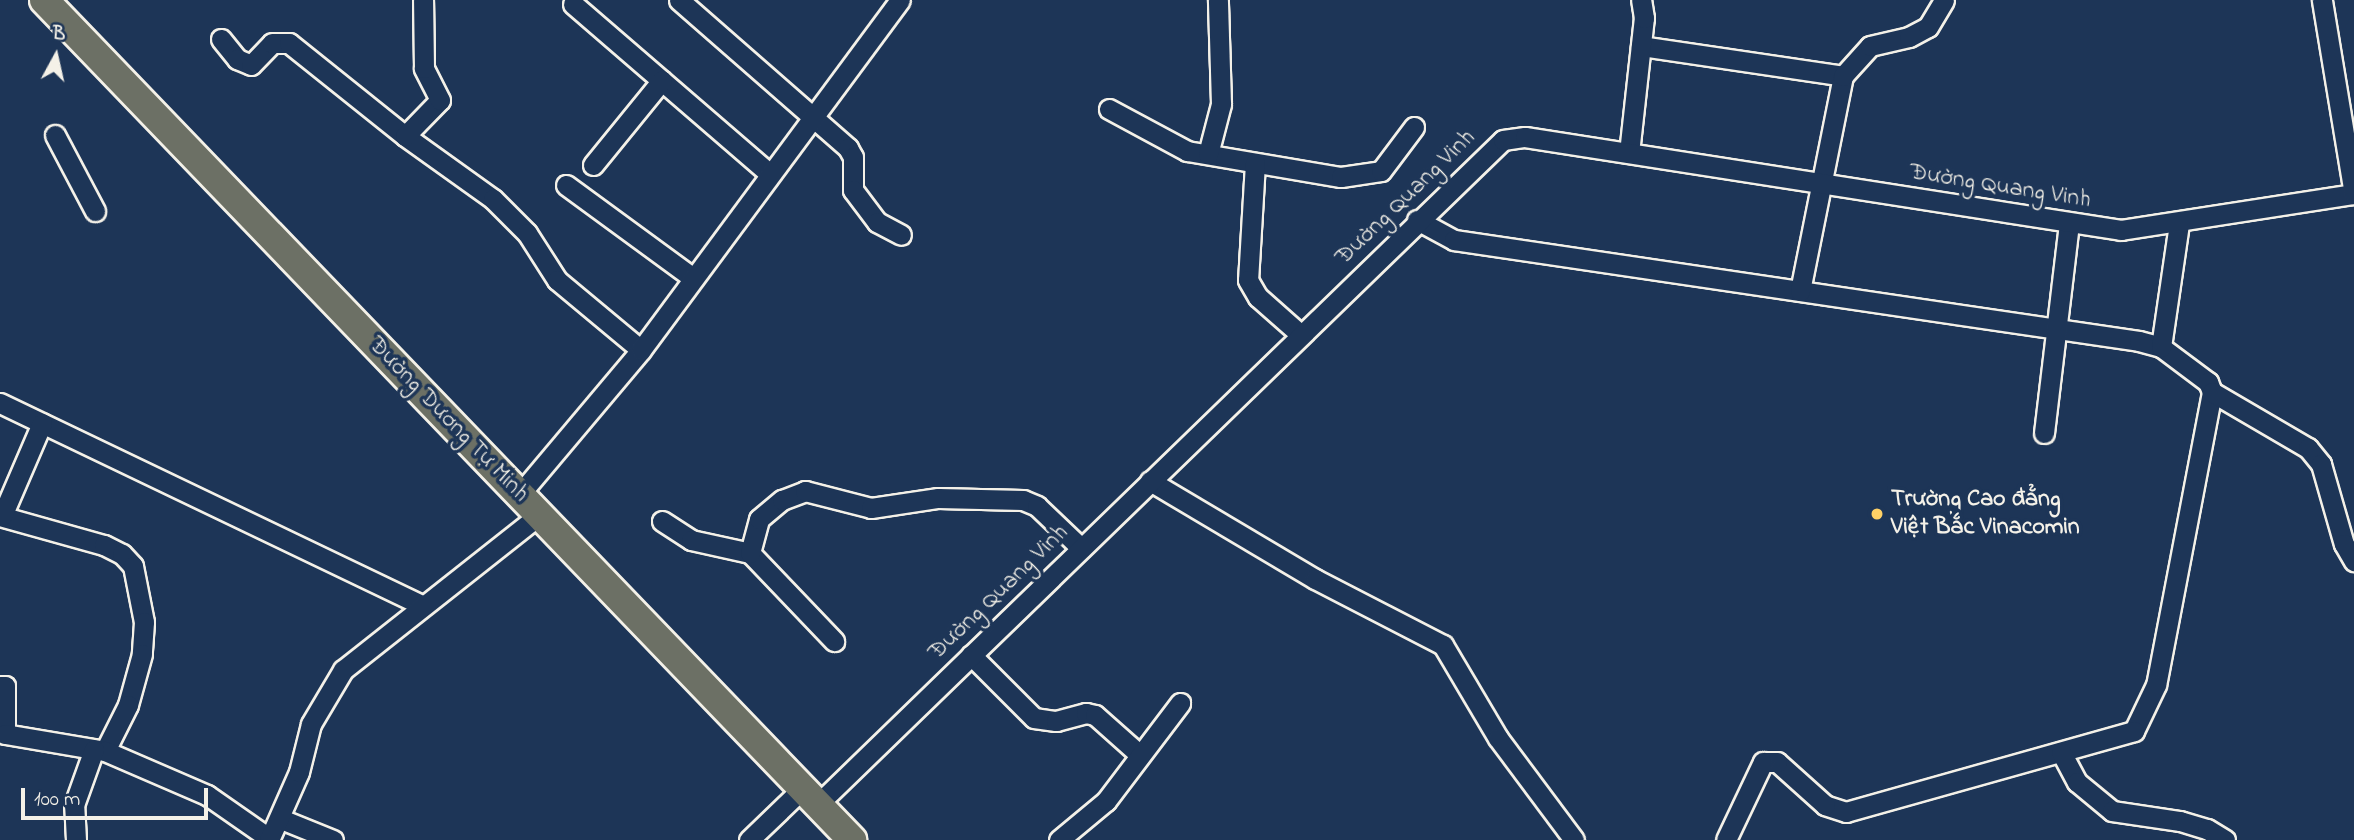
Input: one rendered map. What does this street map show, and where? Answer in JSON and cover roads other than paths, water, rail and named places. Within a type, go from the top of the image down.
[{"type":"highway","name":"Đường Dương Tự Minh","points":[[44,0],[852,840]]},
{"type":"street","points":[[405,136],[440,105],[422,57],[423,0]]},
{"type":"street","points":[[679,0],[848,148],[853,157],[853,190],[886,230],[901,235]]},
{"type":"street","points":[[519,495],[641,349],[811,115],[900,0]]},
{"type":"street","points":[[1208,154],[1221,104],[1218,0]]},
{"type":"street","points":[[1629,153],[1641,46],[1641,0]]},
{"type":"street","points":[[1800,291],[1819,184],[1843,76],[1870,46],[1909,37],[1928,27],[1944,0]]},
{"type":"street","points":[[2322,0],[2354,194]]},
{"type":"street","points":[[573,4],[769,173]]},
{"type":"street","points":[[221,39],[237,59],[251,65],[272,43],[289,43],[405,136],[493,199],[527,233],[557,280],[641,349]]},
{"type":"street","points":[[1641,46],[1843,76]]},
{"type":"street","points":[[593,165],[662,80]]},
{"type":"street","points":[[1109,109],[1165,142],[1208,154],[1341,177],[1366,176],[1392,161],[1414,127]]},
{"type":"street","points":[[55,135],[95,211]]},
{"type":"street","name":"Đường Quang Vinh","points":[[749,840],[810,797],[971,655],[1417,220],[1503,140],[1525,137],[2121,230],[2179,224],[2354,194]]},
{"type":"street","points":[[1255,163],[1248,280],[1258,297],[1300,334]]},
{"type":"street","points":[[566,185],[693,278]]},
{"type":"street","points":[[1417,220],[1454,240],[2053,328],[2161,347],[2201,374],[2212,392],[2308,448],[2321,464],[2344,544],[2354,561]]},
{"type":"street","points":[[2044,433],[2052,392],[2053,328],[2069,222]]},
{"type":"street","points":[[2161,347],[2179,224]]},
{"type":"street","points":[[1726,840],[1763,762],[1777,762],[1825,805],[1846,811],[2126,735],[2145,714],[2156,685],[2212,392]]},
{"type":"street","points":[[0,403],[422,605]]},
{"type":"street","points":[[42,423],[1,516],[104,545],[122,554],[133,566],[144,622],[142,654],[128,705],[99,750],[74,805],[76,840]]},
{"type":"street","points":[[1150,481],[1315,579],[1443,645],[1498,738],[1574,840]]},
{"type":"street","points":[[750,553],[759,519],[782,500],[805,491],[871,508],[938,498],[1023,500],[1037,506],[1081,548]]},
{"type":"street","points":[[0,686],[5,686],[5,734],[99,750],[207,795],[269,839],[281,819],[311,724],[343,670],[538,515]]},
{"type":"street","points":[[662,521],[691,540],[750,553],[834,641]]},
{"type":"street","points":[[971,655],[1034,718],[1056,722],[1086,713],[1095,715],[1140,755]]},
{"type":"street","points":[[1059,840],[1106,801],[1180,703]]},
{"type":"street","points":[[2061,752],[2077,782],[2098,803],[2112,811],[2207,829],[2225,840]]},
{"type":"street","points":[[281,819],[333,840]]},
{"type":"place","name":"Trường Cao đẳng Việt Bắc Vinacomin","points":[[1877,514]]}]
